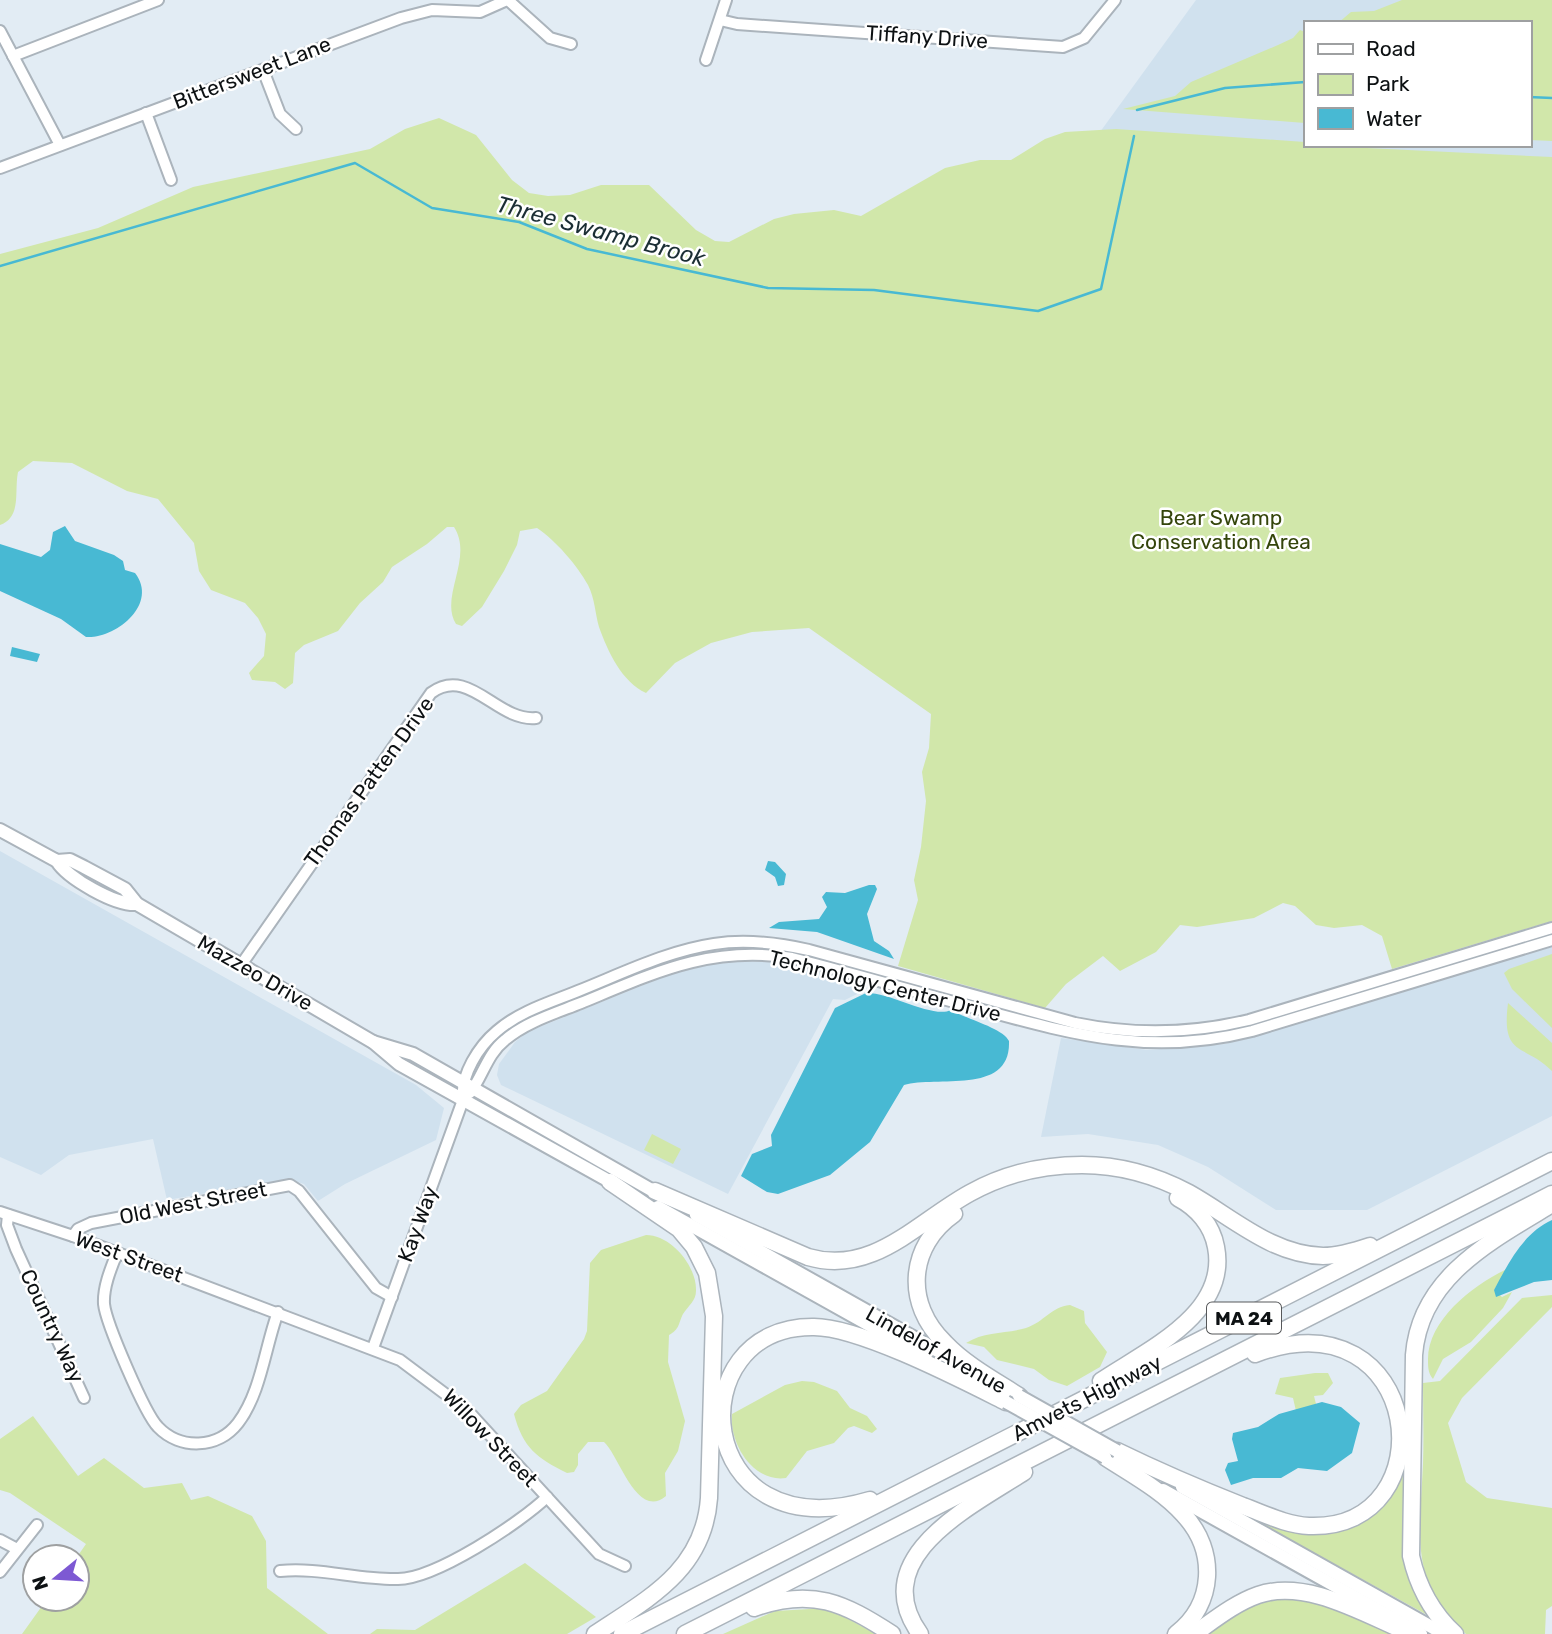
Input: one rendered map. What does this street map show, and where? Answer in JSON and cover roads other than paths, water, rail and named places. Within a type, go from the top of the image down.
[{"type":"highway","name":"Amvets Highway","points":[[622,1634],[1552,1161]]},
{"type":"highway","points":[[655,1191],[808,1257],[835,1262],[871,1256],[991,1183],[1029,1171],[1059,1166],[1108,1167],[1157,1178],[1272,1243],[1308,1254],[1338,1254],[1373,1245],[1456,1210]]},
{"type":"highway","points":[[1013,1399],[958,1356],[931,1328],[919,1300],[916,1276],[922,1249],[931,1235],[959,1211],[987,1195],[1016,1184],[1060,1175],[1100,1175],[1138,1182],[1168,1193],[1192,1206],[1210,1228],[1217,1255],[1216,1277],[1201,1308],[1168,1335],[1031,1426]]},
{"type":"highway","points":[[595,1634],[677,1577],[701,1539],[709,1498],[714,1317],[707,1273],[694,1247],[679,1228],[610,1182]]},
{"type":"highway","name":"Amvets Highway","points":[[685,1634],[1552,1194]]},
{"type":"highway","points":[[1455,1634],[1427,1601],[1411,1556],[1414,1355],[1417,1330],[1432,1297],[1451,1272],[1552,1205]]},
{"type":"highway","points":[[957,1464],[885,1494],[844,1507],[808,1509],[780,1502],[756,1489],[731,1457],[722,1427],[726,1389],[737,1366],[759,1344],[786,1330],[815,1326],[846,1333],[1013,1399]]},
{"type":"highway","points":[[1111,1454],[1265,1514],[1311,1526],[1334,1523],[1361,1511],[1390,1482],[1399,1460],[1401,1422],[1389,1388],[1365,1362],[1329,1346],[1298,1343],[1275,1347],[1156,1395]]},
{"type":"highway","points":[[919,1634],[908,1610],[905,1585],[914,1559],[923,1544],[959,1515],[1092,1427]]},
{"type":"highway","points":[[1111,1454],[1174,1505],[1200,1540],[1208,1572],[1205,1595],[1193,1618],[1176,1634]]},
{"type":"highway","points":[[1194,1634],[1251,1598],[1290,1591],[1322,1598],[1412,1634]]},
{"type":"highway","points":[[691,1634],[771,1602],[793,1598],[840,1604],[892,1634]]},
{"type":"main road","name":"Mazzeo Drive","points":[[0,830],[57,861],[64,872],[122,904],[137,904],[242,965],[373,1042],[393,1060],[426,1079]]},
{"type":"main road","name":"Mazzeo Drive","points":[[373,1042],[400,1048],[429,1063]]},
{"type":"main road","name":"Lindelof Avenue","points":[[429,1063],[1421,1634]]},
{"type":"main road","name":"Lindelof Avenue","points":[[426,1079],[610,1182],[1013,1399]]},
{"type":"main road","name":"Lindelof Avenue","points":[[1111,1454],[1444,1634]]},
{"type":"street","points":[[13,56],[158,0]]},
{"type":"street","points":[[507,0],[550,38],[571,44]]},
{"type":"street","name":"Bittersweet Lane","points":[[0,168],[414,13],[439,10],[480,12],[507,0]]},
{"type":"street","points":[[706,60],[726,0]]},
{"type":"street","name":"Tiffany Drive","points":[[720,20],[751,25],[1063,47],[1084,38],[1115,0]]},
{"type":"street","points":[[0,31],[60,145]]},
{"type":"street","points":[[263,70],[280,114],[296,129]]},
{"type":"street","points":[[146,113],[171,180]]},
{"type":"street","name":"Thomas Patten Drive","points":[[242,965],[431,693],[447,685],[464,686],[515,716],[536,718]]},
{"type":"street","name":"Technology Center Drive","points":[[463,1100],[489,1038],[516,1018],[652,961],[714,944],[758,942],[794,947],[1075,1023],[1152,1032],[1205,1029],[1249,1020],[1552,928]]},
{"type":"street","name":"Technology Center Drive","points":[[468,1085],[498,1046],[523,1028],[656,972],[716,956],[757,954],[792,958],[1073,1035],[1152,1044],[1209,1040],[1252,1031],[1552,940]]},
{"type":"street","name":"Kay Way","points":[[373,1348],[463,1100]]},
{"type":"street","name":"Old West Street","points":[[73,1236],[80,1227],[91,1223],[290,1185],[297,1189],[376,1288],[392,1297]]},
{"type":"street","name":"West Street","points":[[4,1213],[258,1305]]},
{"type":"street","name":"Country Way","points":[[4,1213],[16,1249],[84,1398]]},
{"type":"street","points":[[117,1252],[105,1295],[108,1321],[154,1423],[178,1441],[189,1444],[211,1442],[237,1425],[252,1395],[278,1312]]},
{"type":"street","name":"Willow Street","points":[[258,1305],[400,1360],[458,1402],[599,1554],[625,1566]]},
{"type":"street","points":[[280,1571],[410,1578],[471,1550],[528,1514],[547,1497]]},
{"type":"street","points":[[0,1572],[37,1525]]},
{"type":"street","points":[[0,1540],[17,1549]]},
{"type":"water","points":[[65,526],[75,541],[123,561],[125,570],[135,573],[141,585],[142,596],[138,607],[121,626],[110,632],[86,637],[61,619],[0,591],[0,544],[41,557],[50,550],[53,532]]},
{"type":"water","points":[[12,647],[40,654],[37,662],[10,656]]},
{"type":"water","points":[[768,861],[775,862],[786,874],[784,885],[778,886],[775,877],[765,870]]},
{"type":"water","points":[[875,885],[877,889],[867,914],[874,941],[889,951],[894,959],[817,932],[769,928],[779,922],[819,919],[827,907],[822,897],[826,892],[845,893]]},
{"type":"water","points":[[866,993],[887,996],[934,1011],[951,1010],[992,1028],[1009,1041],[1006,1058],[998,1070],[970,1080],[904,1085],[870,1142],[830,1175],[778,1194],[767,1192],[741,1176],[752,1154],[772,1146],[771,1135],[835,1008]]},
{"type":"water","points":[[1552,1220],[1552,1280],[1534,1282],[1496,1297],[1494,1290],[1517,1250],[1533,1233]]},
{"type":"water","points":[[1322,1402],[1341,1407],[1360,1423],[1352,1453],[1327,1471],[1298,1468],[1281,1478],[1253,1478],[1231,1485],[1225,1470],[1228,1463],[1238,1461],[1233,1433],[1258,1427],[1279,1414]]},
{"type":"waterway","name":"Three Swamp Brook","points":[[1137,110],[1225,88],[1304,82]]},
{"type":"waterway","name":"Three Swamp Brook","points":[[1531,97],[1552,98]]},
{"type":"waterway","name":"Three Swamp Brook","points":[[0,266],[355,163],[432,208],[519,222],[587,249],[768,288],[874,290],[1038,311],[1101,289],[1134,136]]},
{"type":"park label","name":"Bear Swamp Conservation Area","points":[[1221,530]]}]
